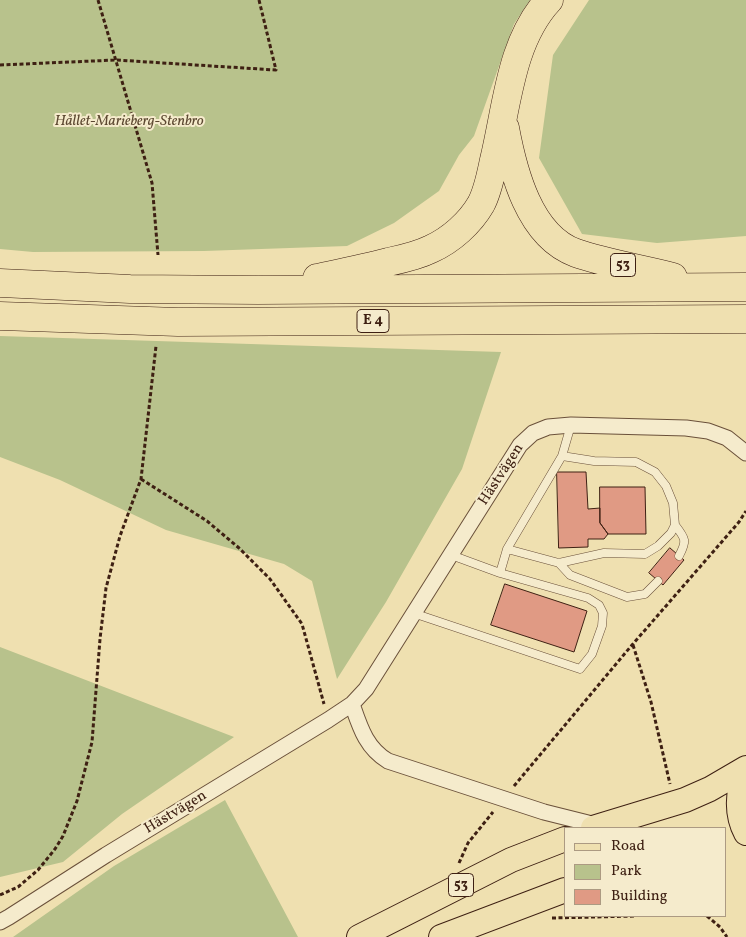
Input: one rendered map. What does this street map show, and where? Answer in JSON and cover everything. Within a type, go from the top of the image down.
[{"type":"highway","name":"53","points":[[549,0],[538,15],[518,55],[508,86],[504,118],[509,148],[522,191],[543,228],[557,242],[575,252],[710,287]]},
{"type":"highway","points":[[258,290],[412,256],[430,250],[445,242],[469,220],[482,203],[504,118]]},
{"type":"highway","name":"E 4","points":[[0,283],[120,289],[258,290],[746,287]]},
{"type":"highway","name":"E 4","points":[[0,316],[178,322],[746,319]]},
{"type":"main road","points":[[596,827],[645,814],[685,800],[746,770]]},
{"type":"main road","points":[[746,770],[739,802],[741,821],[746,833]]},
{"type":"main road","points":[[726,836],[746,838]]},
{"type":"main road","name":"53","points":[[360,937],[511,860],[564,839]]},
{"type":"main road","points":[[441,937],[564,890]]},
{"type":"street","name":"Hästvägen","points":[[0,922],[352,704],[366,689],[520,445],[533,432],[548,427],[571,425],[686,428],[708,431],[727,438],[746,453]]},
{"type":"street","points":[[352,704],[360,727],[368,742],[378,755],[388,761],[596,827]]},
{"type":"lane","points":[[500,573],[507,549],[562,456],[571,425]]},
{"type":"lane","points":[[507,549],[559,563],[604,553],[645,554],[658,546],[671,533],[675,525],[673,503],[666,486],[655,472],[636,462],[594,461],[562,456]]},
{"type":"lane","points":[[675,525],[684,536],[685,545],[679,556]]},
{"type":"lane","points":[[413,613],[580,668],[592,654],[602,626],[603,613],[599,605],[588,598],[500,573],[450,555]]},
{"type":"lane","points":[[559,563],[570,575],[627,597],[645,594],[658,581]]},
{"type":"path","points":[[98,0],[152,183],[158,254]]},
{"type":"path","points":[[0,65],[116,60],[276,70],[259,0]]},
{"type":"path","points":[[0,895],[18,887],[38,870],[63,836],[76,802],[92,742],[106,588],[120,536],[141,479],[156,346]]},
{"type":"path","points":[[141,479],[207,521],[239,548],[270,579],[302,624],[328,720]]},
{"type":"path","points":[[671,785],[651,702],[632,645],[739,522],[746,511]]},
{"type":"path","points":[[543,919],[605,917]]},
{"type":"path","points":[[708,917],[720,927],[727,937]]},
{"type":"green space","name":"Hållet-Marieberg-Stenbro","points":[[0,0],[530,0],[514,24],[474,136],[459,155],[439,191],[394,223],[347,246],[204,251],[33,252],[0,249]]},
{"type":"green space","points":[[589,0],[746,0],[746,236],[657,243],[582,234],[539,158],[553,55]]},
{"type":"green space","points":[[0,336],[501,352],[462,469],[386,602],[337,679],[312,581],[284,564],[166,530],[60,480],[0,457]]},
{"type":"green space","points":[[0,647],[234,737],[122,814],[63,862],[0,877]]},
{"type":"green space","points":[[225,800],[298,937],[13,937],[114,866]]},
{"type":"building","points":[[557,472],[586,472],[588,509],[600,508],[600,523],[608,534],[604,539],[588,539],[588,547],[559,548]]},
{"type":"building","points":[[600,487],[645,487],[646,534],[608,534],[600,523]]},
{"type":"building","points":[[670,548],[684,560],[663,585],[649,573]]},
{"type":"building","points":[[505,584],[587,611],[574,652],[491,625]]}]
